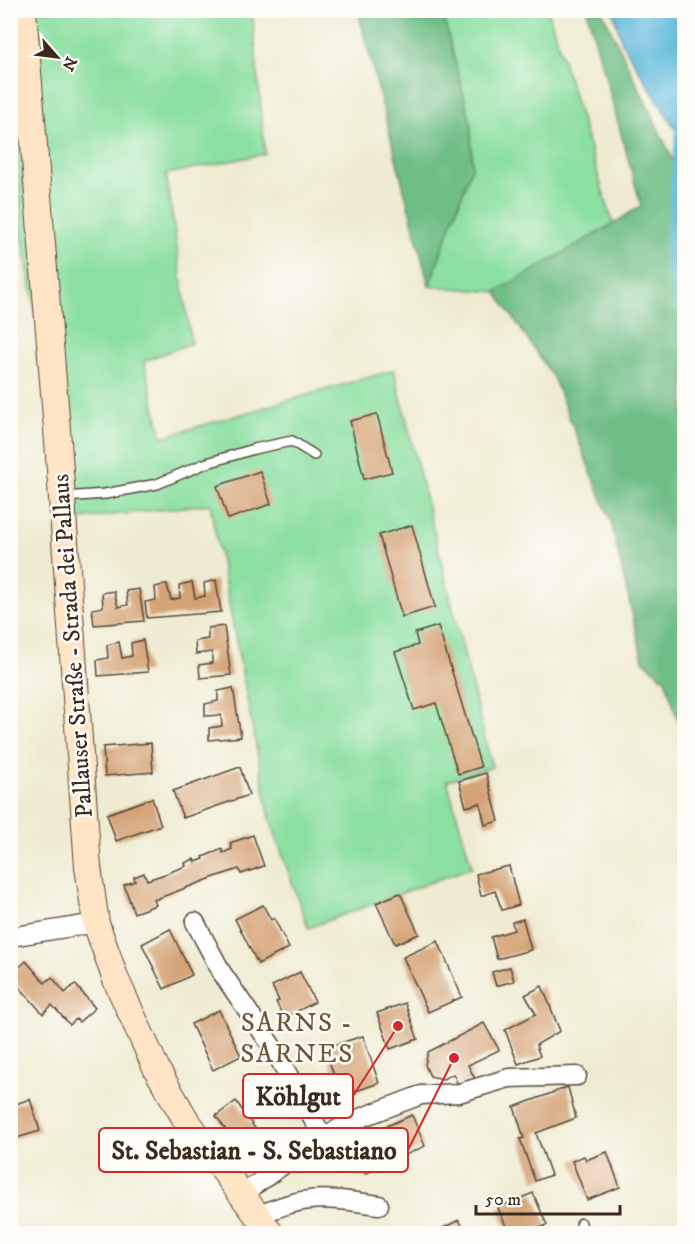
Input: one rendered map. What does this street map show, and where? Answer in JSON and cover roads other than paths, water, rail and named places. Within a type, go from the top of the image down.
[{"type":"street","name":"Pallauser Straße - Strada dei Pallaus","points":[[23,10],[88,867],[96,923],[116,980],[157,1070],[186,1120],[265,1225]]},
{"type":"street","points":[[195,922],[222,973],[273,1048],[323,1137]]},
{"type":"street","points":[[10,937],[96,923]]},
{"type":"street","points":[[242,1194],[323,1137],[355,1120],[421,1095],[459,1093],[509,1078],[577,1076]]},
{"type":"street","points":[[265,1225],[296,1200],[322,1198],[379,1205]]},
{"type":"lane","points":[[61,497],[105,494],[157,484],[204,464],[254,449],[292,441],[314,455]]},
{"type":"water","points":[[613,11],[684,11],[684,143],[622,43]]},
{"type":"waterway","points":[[679,125],[667,258],[684,320]]},
{"type":"place","name":"Köhlgut","points":[[398,1026]]},
{"type":"place","name":"St. Sebastian - S. Sebastiano","points":[[454,1058]]},
{"type":"district","name":"SARNS - SARNES","points":[[297,1038]]}]
